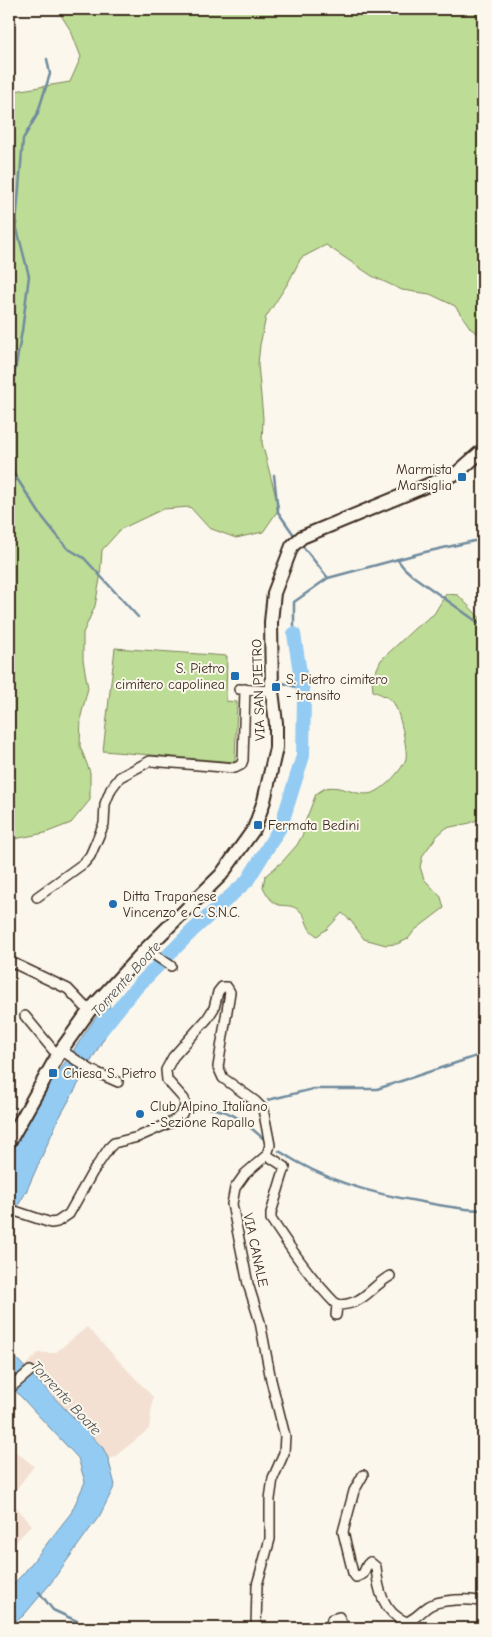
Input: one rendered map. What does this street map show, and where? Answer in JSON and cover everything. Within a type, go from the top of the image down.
[{"type":"street","name":"VIA SAN PIETRO","points":[[9,1142],[89,1012],[146,949],[221,876],[254,829],[264,802],[276,748],[276,723],[272,691],[271,622],[274,593],[292,546],[302,537],[457,473],[483,450]]},
{"type":"street","points":[[37,897],[84,863],[90,856],[104,824],[105,804],[110,789],[120,776],[150,761],[235,768],[244,760],[242,689],[272,691]]},
{"type":"street","points":[[146,949],[168,965]]},
{"type":"street","points":[[9,961],[68,989],[89,1012]]},
{"type":"street","points":[[12,1211],[51,1223],[58,1222],[69,1214],[92,1173],[114,1143],[138,1137],[172,1122],[182,1114],[185,1106],[184,1099],[167,1080],[166,1070],[173,1056],[207,1019],[214,1008],[218,992],[222,987],[227,987],[230,992],[218,1067],[223,1078],[263,1109],[270,1145],[267,1155],[285,1168],[271,1213],[271,1219],[301,1264],[321,1290],[337,1305],[348,1305],[360,1300],[380,1282],[390,1276]]},
{"type":"street","points":[[25,1016],[53,1050],[118,1082]]},
{"type":"street","name":"VIA CANALE","points":[[256,1628],[257,1585],[270,1538],[270,1499],[273,1478],[284,1453],[285,1436],[271,1380],[260,1322],[248,1284],[232,1204],[235,1188],[245,1174],[267,1155]]},
{"type":"street","points":[[336,1315],[337,1305]]},
{"type":"street","points":[[9,1389],[30,1371]]},
{"type":"street","points":[[363,1475],[354,1492],[344,1532],[353,1573],[356,1577],[363,1574],[366,1565],[370,1562],[373,1563],[376,1566],[380,1593],[389,1610],[396,1618],[406,1622],[414,1620],[431,1605],[470,1599],[483,1603]]},
{"type":"street","points":[[330,1628],[332,1619],[339,1618],[345,1628]]},
{"type":"shaded area","points":[[87,1327],[153,1397],[149,1429],[113,1458],[108,1458],[103,1448],[24,1367],[38,1353],[55,1353]]},
{"type":"shaded area","points":[[9,1446],[34,1466],[9,1499]]},
{"type":"shaded area","points":[[9,1499],[32,1525],[9,1549]]},
{"type":"green space","points":[[57,9],[483,9],[483,337],[471,329],[455,306],[430,294],[402,290],[372,276],[326,245],[301,258],[288,283],[266,317],[258,364],[263,418],[262,443],[279,509],[263,532],[236,538],[209,528],[190,507],[163,509],[121,529],[102,550],[100,579],[95,606],[83,633],[83,660],[88,688],[81,716],[80,746],[90,772],[90,800],[71,823],[45,833],[9,840],[9,99],[15,91],[70,82],[81,57],[71,31]]},
{"type":"green space","points":[[446,594],[458,595],[483,621],[483,817],[470,823],[446,828],[437,836],[423,855],[420,867],[424,879],[441,897],[444,908],[415,930],[408,939],[397,944],[386,945],[364,939],[351,921],[342,913],[327,929],[317,936],[310,929],[300,911],[294,907],[273,902],[263,887],[265,876],[282,862],[297,845],[303,834],[305,822],[316,794],[325,788],[332,787],[369,794],[379,790],[389,782],[402,767],[406,754],[398,713],[391,700],[373,691],[372,680],[381,660],[415,628],[434,614]]},
{"type":"green space","points":[[115,648],[227,656],[226,701],[237,702],[235,762],[103,751]]},
{"type":"water","points":[[108,999],[113,1022],[58,1120],[26,1192],[9,1221],[9,1155],[50,1085]]},
{"type":"water","points":[[9,1351],[103,1448],[108,1458],[115,1485],[100,1515],[50,1584],[24,1615],[9,1627],[9,1588],[23,1574],[71,1513],[85,1482],[78,1458],[9,1384]]},
{"type":"waterway","points":[[9,432],[14,376],[29,276],[16,225],[23,139],[37,115],[50,74],[47,59]]},
{"type":"waterway","points":[[9,453],[14,474],[40,514],[67,548],[84,558],[138,617]]},
{"type":"waterway","points":[[274,475],[278,512],[296,538]]},
{"type":"waterway","points":[[294,634],[294,602],[328,578],[421,553],[483,539]]},
{"type":"waterway","points":[[301,544],[328,578]]},
{"type":"waterway","points":[[397,559],[413,576],[483,626]]},
{"type":"waterway","name":"Torrente Boate","points":[[100,1032],[132,992],[192,931],[247,881],[281,826],[303,756],[304,698],[294,634]]},
{"type":"waterway","points":[[277,681],[302,689]]},
{"type":"waterway","points":[[268,1100],[313,1089],[377,1089],[483,1054]]},
{"type":"waterway","points":[[195,1107],[217,1109],[226,1112],[241,1120],[265,1140]]},
{"type":"waterway","points":[[279,1151],[330,1178],[366,1190],[445,1206],[483,1210]]},
{"type":"waterway","points":[[39,1592],[53,1610],[92,1628]]},
{"type":"place","name":"Marmista Marsiglia","points":[[462,477]]},
{"type":"place","name":"S. Pietro cimitero capolinea","points":[[235,676]]},
{"type":"place","name":"S. Pietro cimitero - transito","points":[[276,687]]},
{"type":"place","name":"Fermata Bedini","points":[[258,825]]},
{"type":"place","name":"Ditta Trapanese Vincenzo e C. S.N.C.","points":[[113,904]]},
{"type":"place","name":"Chiesa S. Pietro","points":[[53,1073]]},
{"type":"place","name":"Club Alpino Italiano - Sezione Rapallo","points":[[140,1114]]}]
